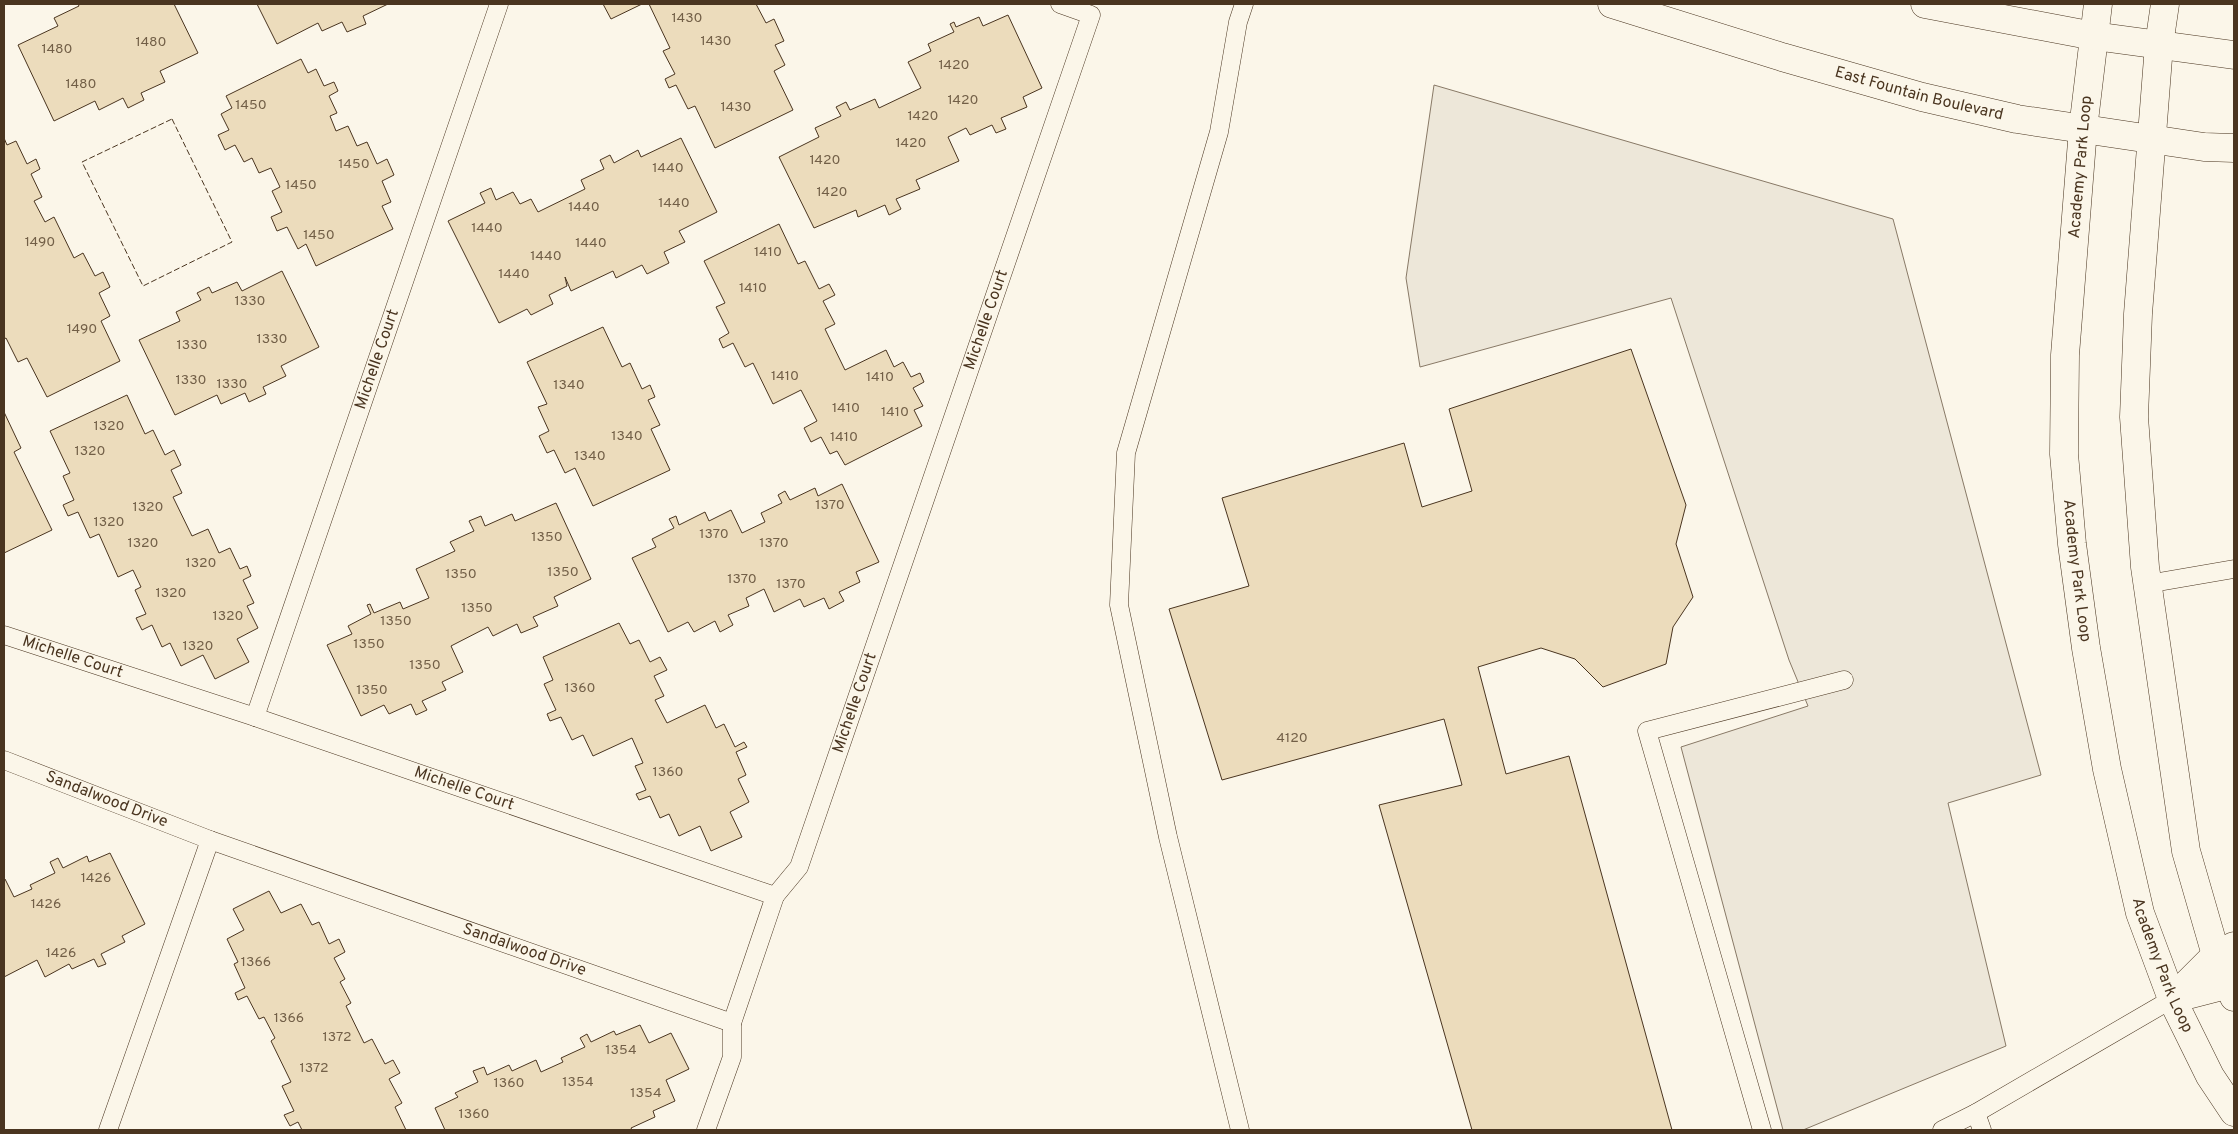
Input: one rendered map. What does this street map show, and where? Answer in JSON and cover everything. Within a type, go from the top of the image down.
[{"type":"main road","name":"East Fountain Boulevard","points":[[1612,4],[1922,98],[2018,119],[2083,130],[2204,148],[2234,148]]},
{"type":"main road","points":[[1925,4],[2094,36],[2234,55]]},
{"type":"main road","name":"Academy Park Loop","points":[[2098,4],[2083,130],[2065,355],[2064,454],[2072,544],[2086,648],[2107,769],[2140,912],[2172,1000],[2210,1076],[2234,1112]]},
{"type":"main road","points":[[2165,4],[2138,314],[2134,417],[2147,584],[2186,851],[2225,951],[2233,989],[2172,1000]]},
{"type":"main road","points":[[2172,1000],[2225,951]]},
{"type":"lane","name":"Michelle Court","points":[[255,717],[499,4]]},
{"type":"lane","name":"Michelle Court","points":[[4,635],[255,717],[775,896],[799,867],[1091,15],[1060,4]]},
{"type":"lane","points":[[1240,1130],[1168,837],[1120,605],[1126,453],[1219,132],[1238,22],[1244,4]]},
{"type":"lane","points":[[2147,584],[2234,569]]},
{"type":"lane","points":[[1762,1130],[1647,731],[1844,680]]},
{"type":"lane","name":"Sandalwood Drive","points":[[4,760],[210,840],[732,1023]]},
{"type":"lane","points":[[108,1130],[210,840]]},
{"type":"lane","points":[[706,1130],[732,1057],[732,1023],[775,896]]},
{"type":"lane","points":[[1942,1130],[1976,1113],[2172,1000]]},
{"type":"lane","points":[[1976,1113],[1982,1130]]},
{"type":"shaded area","points":[[1434,85],[1893,219],[2041,775],[1948,803],[2006,1046],[1803,1130],[1783,1130],[1681,747],[1808,706],[1789,660],[1671,298],[1420,367],[1406,278]]},
{"type":"building","points":[[78,4],[174,4],[198,53],[160,71],[165,82],[141,93],[144,100],[128,108],[123,98],[99,110],[95,101],[54,121],[18,45],[58,26],[54,18],[79,6]]},
{"type":"building","points":[[257,4],[388,4],[363,16],[366,24],[347,32],[342,22],[322,31],[318,23],[277,44]]},
{"type":"building","points":[[603,4],[642,4],[611,19]]},
{"type":"building","points":[[649,4],[756,4],[766,23],[774,19],[784,41],[775,45],[785,65],[774,71],[793,110],[715,148],[695,106],[688,109],[676,85],[669,88],[665,79],[675,74],[663,51],[670,48]]},
{"type":"building","points":[[1008,15],[1042,88],[1023,97],[1027,107],[1001,118],[1006,129],[996,133],[992,125],[970,135],[966,128],[948,137],[959,161],[916,180],[920,189],[896,199],[901,209],[889,215],[885,205],[858,217],[856,210],[814,228],[779,157],[819,137],[815,128],[841,116],[836,107],[846,102],[850,110],[875,99],[879,108],[921,88],[908,62],[931,51],[928,44],[954,32],[950,24],[954,22],[956,27],[979,17],[983,26]]},
{"type":"building","points":[[301,59],[308,73],[316,69],[324,86],[334,82],[338,91],[329,96],[337,113],[330,116],[336,131],[348,126],[357,146],[367,142],[377,164],[387,159],[394,175],[382,181],[391,202],[382,206],[393,229],[316,266],[306,244],[298,249],[287,227],[277,231],[271,217],[282,212],[272,191],[280,187],[271,168],[259,173],[252,158],[244,162],[235,145],[225,150],[218,135],[229,130],[221,114],[232,108],[226,96]]},
{"type":"building","points":[[4,138],[7,145],[16,141],[27,164],[36,159],[40,169],[31,174],[42,197],[34,201],[45,222],[54,217],[74,258],[83,253],[95,276],[103,272],[110,287],[99,293],[110,316],[101,321],[120,361],[47,397],[27,358],[18,362],[6,338],[4,339]]},
{"type":"building","points":[[681,138],[717,212],[679,231],[685,242],[664,252],[669,263],[647,274],[642,265],[616,278],[613,271],[571,291],[565,277],[567,286],[549,295],[553,304],[531,315],[527,309],[499,323],[448,221],[485,203],[480,193],[491,188],[496,200],[513,192],[520,204],[531,199],[538,212],[585,189],[581,180],[604,169],[600,160],[610,155],[614,163],[638,150],[641,157]]},
{"type":"building","points":[[779,224],[798,264],[805,261],[819,289],[829,284],[835,295],[823,301],[835,324],[825,329],[845,370],[886,350],[894,367],[903,362],[911,377],[920,373],[924,382],[913,388],[923,406],[914,410],[922,426],[845,465],[837,451],[830,454],[821,437],[811,442],[804,428],[817,421],[801,390],[773,404],[753,363],[745,367],[733,343],[723,348],[719,339],[729,333],[716,307],[725,303],[704,261]]},
{"type":"building","points":[[282,271],[319,347],[281,366],[286,376],[263,387],[266,394],[249,402],[245,393],[221,404],[217,395],[175,415],[139,340],[180,321],[176,312],[201,300],[197,293],[209,287],[212,293],[237,282],[242,291]]},
{"type":"building","points":[[603,327],[622,367],[630,363],[642,389],[650,385],[655,397],[648,400],[660,425],[651,429],[670,470],[593,506],[575,468],[565,473],[554,450],[547,453],[539,436],[549,431],[538,407],[547,404],[527,362]]},
{"type":"building","points":[[1631,349],[1686,505],[1676,544],[1693,597],[1673,627],[1666,664],[1603,687],[1575,659],[1541,648],[1478,667],[1506,774],[1569,756],[1672,1130],[1472,1130],[1379,805],[1462,785],[1444,719],[1222,780],[1169,609],[1249,586],[1222,498],[1404,443],[1422,507],[1472,491],[1449,409]]},
{"type":"building","points":[[127,395],[145,434],[153,430],[165,455],[174,450],[181,465],[171,470],[182,493],[173,497],[192,536],[208,529],[219,553],[230,548],[240,569],[247,566],[251,576],[243,580],[254,603],[247,606],[258,628],[237,639],[249,662],[215,679],[203,655],[181,666],[170,643],[162,647],[152,625],[142,630],[136,618],[146,614],[135,590],[141,587],[133,570],[118,577],[99,534],[90,538],[78,512],[68,516],[63,505],[74,500],[63,476],[70,473],[50,431]]},
{"type":"building","points":[[4,412],[21,448],[14,452],[52,530],[4,553]]},
{"type":"building","points":[[842,484],[879,562],[856,572],[860,582],[839,592],[844,601],[829,609],[824,598],[804,607],[800,599],[774,612],[764,589],[746,598],[749,606],[728,615],[733,625],[720,632],[715,621],[694,632],[688,622],[668,632],[632,558],[656,547],[652,539],[674,528],[669,519],[676,516],[679,525],[705,512],[709,521],[731,510],[742,533],[765,522],[761,513],[782,503],[778,495],[785,491],[790,500],[815,488],[818,496]]},
{"type":"building","points":[[556,503],[591,579],[554,597],[558,606],[533,617],[538,626],[521,633],[517,624],[493,636],[488,627],[451,646],[463,672],[442,682],[446,690],[422,701],[427,710],[416,715],[411,704],[389,714],[384,705],[361,716],[327,645],[352,634],[348,626],[371,614],[367,605],[370,604],[374,613],[400,602],[403,609],[429,598],[416,569],[455,551],[450,542],[474,531],[469,521],[481,516],[485,526],[512,514],[515,521]]},
{"type":"building","points":[[619,623],[630,644],[639,640],[650,662],[660,657],[667,670],[654,676],[664,696],[655,700],[667,723],[705,705],[716,728],[724,724],[735,747],[744,742],[747,747],[736,752],[746,775],[738,779],[749,802],[730,812],[742,837],[711,851],[700,826],[679,836],[669,814],[660,818],[650,796],[639,800],[636,794],[646,790],[635,766],[643,763],[632,738],[593,756],[583,735],[572,740],[561,717],[550,721],[547,714],[556,710],[544,684],[553,680],[543,657]]},
{"type":"building","points":[[110,853],[145,924],[122,936],[125,942],[101,954],[106,964],[98,967],[94,959],[72,969],[69,964],[45,977],[37,960],[4,977],[4,880],[14,897],[32,889],[30,885],[55,873],[50,862],[58,858],[63,868],[87,856],[89,862]]},
{"type":"building","points":[[269,891],[281,913],[301,904],[312,925],[319,922],[329,944],[339,939],[345,952],[334,958],[345,979],[340,982],[351,1003],[346,1006],[364,1043],[372,1039],[385,1064],[393,1060],[400,1073],[389,1079],[402,1103],[395,1107],[406,1130],[302,1130],[298,1122],[290,1126],[284,1115],[294,1111],[282,1086],[291,1082],[271,1041],[275,1038],[264,1017],[259,1019],[247,996],[238,1000],[235,993],[245,988],[234,964],[238,962],[227,939],[244,930],[233,909]]},
{"type":"building","points":[[640,1025],[649,1043],[671,1033],[689,1069],[666,1080],[675,1101],[653,1111],[655,1117],[631,1128],[632,1130],[445,1130],[435,1108],[458,1097],[455,1093],[478,1082],[473,1071],[484,1067],[487,1075],[509,1065],[512,1071],[536,1060],[541,1072],[563,1062],[561,1058],[585,1047],[580,1038],[587,1034],[591,1042],[614,1031],[616,1035]]},
{"type":"fence","points":[[172,119],[232,242],[143,286],[82,162],[172,119]]}]
